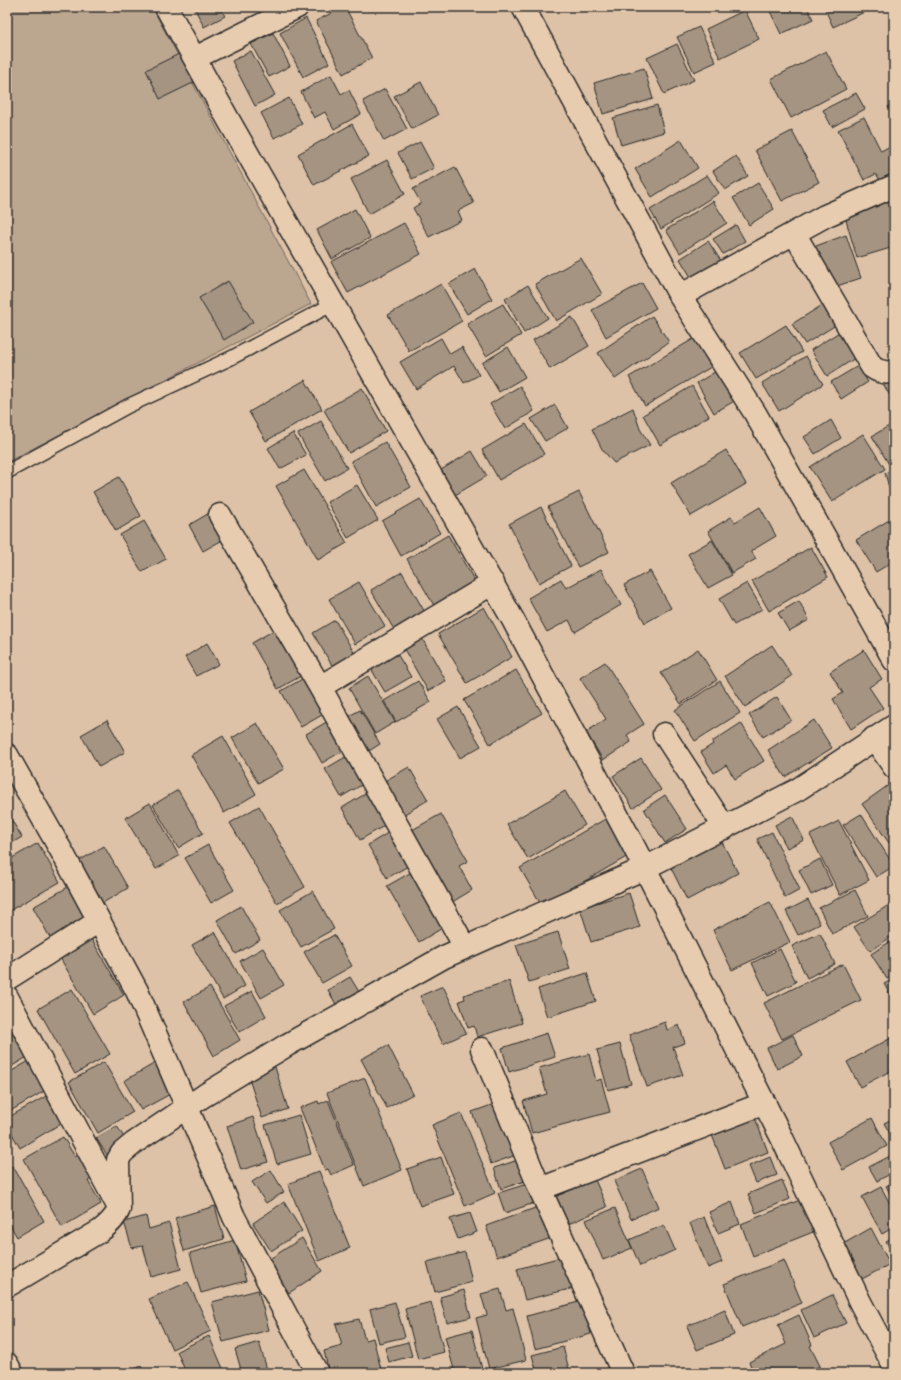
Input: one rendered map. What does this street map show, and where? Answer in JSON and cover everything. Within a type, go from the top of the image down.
[{"type":"street","points":[[166,7],[516,625],[645,868],[782,1136],[860,1302],[894,1366]]},
{"type":"street","points":[[195,58],[297,7]]},
{"type":"street","points":[[523,7],[680,296],[755,413],[894,660]]},
{"type":"street","points":[[680,296],[825,216],[894,186]]},
{"type":"street","points":[[794,233],[872,367],[877,371],[894,371]]},
{"type":"street","points":[[220,515],[320,687],[465,947]]},
{"type":"street","points":[[320,687],[493,583]]},
{"type":"street","points":[[7,1286],[100,1231],[112,1222],[119,1209],[118,1160],[120,1156],[134,1142],[187,1107],[287,1045],[444,957],[645,868],[798,790],[894,726]]},
{"type":"street","points":[[664,734],[725,828]]},
{"type":"street","points":[[874,738],[894,767]]},
{"type":"street","points":[[7,755],[137,991],[234,1217],[317,1373]]},
{"type":"street","points":[[7,979],[99,921]]},
{"type":"street","points":[[7,997],[119,1209]]},
{"type":"street","points":[[482,1050],[540,1189],[623,1373]]},
{"type":"street","points":[[540,1189],[765,1103]]},
{"type":"street","points":[[7,1364],[12,1373]]},
{"type":"lane","points":[[7,472],[128,406],[231,358],[333,304]]},
{"type":"shaded area","points":[[7,7],[152,7],[311,304],[7,462]]},
{"type":"building","points":[[194,7],[220,7],[225,16],[204,27]]},
{"type":"building","points":[[345,7],[372,58],[343,74],[316,21]]},
{"type":"building","points":[[768,7],[807,7],[813,19],[781,34]]},
{"type":"building","points":[[824,7],[875,7],[833,27]]},
{"type":"building","points":[[745,10],[759,39],[720,58],[706,29]]},
{"type":"building","points":[[306,18],[329,63],[303,77],[280,33]]},
{"type":"building","points":[[699,27],[716,62],[694,72],[677,37]]},
{"type":"building","points":[[273,33],[290,66],[269,77],[251,44]]},
{"type":"building","points":[[677,44],[694,80],[664,94],[647,58]]},
{"type":"building","points":[[251,51],[275,95],[255,106],[232,61]]},
{"type":"building","points":[[826,51],[846,89],[791,118],[771,79]]},
{"type":"building","points":[[183,52],[197,81],[160,99],[146,70]]},
{"type":"building","points":[[644,68],[653,99],[603,114],[594,83]]},
{"type":"building","points":[[331,75],[341,94],[349,90],[361,114],[334,129],[325,112],[314,118],[301,92]]},
{"type":"building","points":[[421,82],[438,115],[412,129],[394,96]]},
{"type":"building","points":[[385,89],[407,129],[384,141],[363,101]]},
{"type":"building","points":[[856,93],[865,109],[832,127],[823,110]]},
{"type":"building","points":[[289,98],[302,124],[274,138],[261,113]]},
{"type":"building","points":[[894,103],[894,117],[888,107]]},
{"type":"building","points":[[657,105],[664,132],[621,145],[613,118]]},
{"type":"building","points":[[864,117],[881,151],[894,144],[894,173],[880,180],[876,174],[864,180],[838,130]]},
{"type":"building","points":[[352,124],[369,156],[314,185],[298,154]]},
{"type":"building","points":[[792,131],[819,182],[782,201],[755,150]]},
{"type":"building","points":[[681,140],[698,168],[652,197],[635,169]]},
{"type":"building","points":[[420,142],[434,168],[412,179],[398,153]]},
{"type":"building","points":[[736,156],[748,176],[725,190],[713,171]]},
{"type":"building","points":[[387,160],[405,194],[369,214],[351,179]]},
{"type":"building","points":[[455,167],[474,203],[458,211],[462,220],[429,237],[413,208],[421,203],[413,189]]},
{"type":"building","points":[[707,175],[719,193],[661,229],[650,210]]},
{"type":"building","points":[[758,183],[774,209],[749,225],[733,198]]},
{"type":"building","points":[[894,195],[894,247],[857,258],[843,210]]},
{"type":"building","points":[[713,201],[727,223],[680,253],[666,230]]},
{"type":"building","points":[[355,209],[370,238],[332,259],[317,230]]},
{"type":"building","points":[[404,223],[421,254],[348,293],[331,262]]},
{"type":"building","points":[[736,225],[745,241],[723,254],[713,239]]},
{"type":"building","points":[[846,235],[861,278],[828,289],[813,247]]},
{"type":"building","points":[[708,241],[723,264],[694,282],[680,259]]},
{"type":"building","points":[[581,258],[602,294],[556,321],[535,284]]},
{"type":"building","points":[[475,269],[492,299],[467,314],[449,284]]},
{"type":"building","points":[[228,281],[253,322],[224,340],[199,298]]},
{"type":"building","points":[[642,283],[656,308],[606,337],[592,310]]},
{"type":"building","points":[[441,284],[462,321],[409,351],[388,315]]},
{"type":"building","points":[[528,285],[548,318],[524,333],[505,299]]},
{"type":"building","points":[[503,304],[521,335],[486,356],[467,324]]},
{"type":"building","points":[[824,304],[836,325],[805,344],[792,324]]},
{"type":"building","points":[[652,316],[669,342],[615,379],[598,353]]},
{"type":"building","points":[[572,317],[589,346],[550,369],[533,340]]},
{"type":"building","points":[[786,325],[802,352],[756,379],[740,353]]},
{"type":"building","points":[[844,329],[860,355],[827,376],[811,350]]},
{"type":"building","points":[[441,338],[450,354],[462,347],[479,375],[464,383],[454,366],[416,389],[400,362]]},
{"type":"building","points":[[695,338],[711,367],[645,406],[629,377]]},
{"type":"building","points":[[508,347],[525,377],[499,392],[482,363]]},
{"type":"building","points":[[806,356],[823,384],[779,411],[762,383]]},
{"type":"building","points":[[858,366],[868,382],[841,399],[831,382]]},
{"type":"building","points":[[718,370],[736,400],[714,413],[697,383]]},
{"type":"building","points":[[894,377],[894,402],[883,384]]},
{"type":"building","points":[[305,380],[322,409],[266,441],[249,412]]},
{"type":"building","points":[[520,386],[534,411],[505,429],[490,404]]},
{"type":"building","points":[[692,386],[709,416],[660,445],[643,415]]},
{"type":"building","points":[[362,388],[386,431],[349,453],[324,410]]},
{"type":"building","points":[[555,405],[568,428],[545,441],[531,419]]},
{"type":"building","points":[[633,408],[640,429],[650,445],[614,463],[602,449],[592,429]]},
{"type":"building","points":[[831,420],[841,438],[815,454],[804,437]]},
{"type":"building","points":[[321,421],[347,468],[325,481],[298,434]]},
{"type":"building","points":[[526,424],[544,454],[499,480],[482,450]]},
{"type":"building","points":[[889,426],[894,433],[894,463],[890,466],[872,436]]},
{"type":"building","points":[[293,433],[306,455],[280,469],[268,448]]},
{"type":"building","points":[[863,434],[885,469],[832,502],[810,467]]},
{"type":"building","points":[[385,442],[411,487],[376,507],[351,461]]},
{"type":"building","points":[[726,450],[746,484],[691,516],[671,483]]},
{"type":"building","points":[[472,451],[487,476],[455,495],[441,470]]},
{"type":"building","points":[[304,470],[347,543],[318,560],[276,486]]},
{"type":"building","points":[[894,470],[894,502],[893,502],[885,473]]},
{"type":"building","points":[[119,477],[141,516],[116,531],[93,492]]},
{"type":"building","points":[[357,485],[378,520],[348,538],[327,502]]},
{"type":"building","points":[[579,492],[609,552],[578,567],[548,507]]},
{"type":"building","points":[[420,499],[440,533],[401,556],[382,521]]},
{"type":"building","points":[[541,507],[571,566],[539,583],[509,524]]},
{"type":"building","points":[[760,507],[776,536],[751,551],[756,559],[732,573],[708,531],[731,517],[735,522]]},
{"type":"building","points":[[211,512],[226,538],[203,551],[189,525]]},
{"type":"building","points":[[894,517],[894,561],[876,572],[856,540]]},
{"type":"building","points":[[144,521],[166,559],[142,572],[120,535]]},
{"type":"building","points":[[448,535],[477,585],[436,609],[407,559]]},
{"type":"building","points":[[712,540],[732,575],[708,588],[688,554]]},
{"type":"building","points":[[811,547],[828,577],[769,611],[752,581]]},
{"type":"building","points":[[601,569],[621,605],[575,632],[569,620],[547,632],[528,598],[561,579],[566,588]]},
{"type":"building","points":[[650,571],[671,608],[645,623],[624,585]]},
{"type":"building","points":[[402,572],[427,616],[396,633],[371,590]]},
{"type":"building","points":[[359,582],[385,626],[355,644],[329,599]]},
{"type":"building","points":[[747,583],[762,609],[734,625],[719,599]]},
{"type":"building","points":[[799,601],[809,620],[789,631],[778,613]]},
{"type":"building","points":[[484,607],[512,657],[467,683],[438,634]]},
{"type":"building","points":[[335,620],[359,661],[337,674],[313,633]]},
{"type":"building","points":[[281,626],[308,672],[278,689],[252,643]]},
{"type":"building","points":[[419,633],[446,681],[428,691],[401,644]]},
{"type":"building","points":[[207,643],[219,664],[196,676],[185,657]]},
{"type":"building","points":[[772,645],[792,676],[745,707],[725,676]]},
{"type":"building","points":[[393,647],[411,677],[385,692],[367,662]]},
{"type":"building","points":[[698,649],[717,680],[681,704],[661,673]]},
{"type":"building","points":[[864,650],[882,679],[869,687],[883,708],[851,729],[833,699],[843,693],[830,672]]},
{"type":"building","points":[[605,662],[644,724],[627,735],[631,742],[603,760],[586,732],[606,719],[580,678]]},
{"type":"building","points":[[516,670],[542,713],[490,744],[464,700]]},
{"type":"building","points":[[311,674],[331,710],[301,727],[281,691]]},
{"type":"building","points":[[368,676],[395,722],[375,734],[349,688]]},
{"type":"building","points":[[418,681],[431,702],[396,722],[384,701]]},
{"type":"building","points":[[720,681],[740,713],[695,741],[675,710]]},
{"type":"building","points":[[777,697],[791,720],[763,737],[749,715]]},
{"type":"building","points":[[458,707],[481,746],[460,758],[437,719]]},
{"type":"building","points":[[360,710],[380,744],[361,756],[340,721]]},
{"type":"building","points":[[107,720],[125,752],[99,767],[81,735]]},
{"type":"building","points":[[330,720],[346,749],[322,763],[306,734]]},
{"type":"building","points":[[814,720],[832,748],[785,777],[768,750]]},
{"type":"building","points":[[257,723],[284,769],[258,783],[232,738]]},
{"type":"building","points":[[741,723],[764,761],[735,779],[726,765],[714,773],[701,752],[713,744],[712,742]]},
{"type":"building","points":[[223,736],[256,794],[224,813],[191,755]]},
{"type":"building","points":[[349,755],[365,783],[341,797],[325,769]]},
{"type":"building","points":[[641,758],[661,790],[633,808],[613,776]]},
{"type":"building","points":[[409,767],[428,800],[396,819],[376,786]]},
{"type":"building","points":[[890,784],[894,791],[894,839],[889,843],[862,804]]},
{"type":"building","points":[[178,790],[203,833],[178,848],[153,805]]},
{"type":"building","points":[[370,791],[389,823],[360,840],[342,808]]},
{"type":"building","points":[[565,791],[585,825],[528,859],[507,824]]},
{"type":"building","points":[[665,795],[687,829],[665,843],[644,809]]},
{"type":"building","points":[[150,803],[179,856],[156,869],[125,818]]},
{"type":"building","points":[[259,806],[305,887],[277,903],[230,823]]},
{"type":"building","points":[[7,813],[22,837],[7,846]]},
{"type":"building","points":[[441,814],[468,861],[459,866],[472,890],[444,907],[403,835]]},
{"type":"building","points":[[861,814],[894,866],[876,877],[843,825]]},
{"type":"building","points":[[792,816],[804,840],[787,848],[775,825]]},
{"type":"building","points":[[607,818],[628,856],[542,906],[520,868]]},
{"type":"building","points":[[839,821],[869,880],[840,895],[810,835]]},
{"type":"building","points":[[391,831],[410,865],[387,878],[368,845]]},
{"type":"building","points":[[772,832],[800,890],[785,898],[757,839]]},
{"type":"building","points":[[721,840],[738,873],[687,900],[670,866]]},
{"type":"building","points":[[38,843],[60,882],[7,912],[7,861]]},
{"type":"building","points":[[208,845],[234,890],[211,903],[185,858]]},
{"type":"building","points":[[104,846],[128,888],[101,904],[77,862]]},
{"type":"building","points":[[820,859],[832,885],[811,895],[799,870]]},
{"type":"building","points":[[417,869],[449,924],[419,942],[387,886]]},
{"type":"building","points":[[68,887],[88,922],[53,943],[33,907]]},
{"type":"building","points":[[855,890],[868,916],[832,934],[819,908]]},
{"type":"building","points":[[313,891],[334,929],[301,947],[280,910]]},
{"type":"building","points":[[629,893],[640,927],[591,942],[580,908]]},
{"type":"building","points":[[808,900],[820,924],[798,935],[786,911]]},
{"type":"building","points":[[770,902],[790,942],[732,970],[713,930]]},
{"type":"building","points":[[892,903],[894,907],[894,935],[870,951],[854,927]]},
{"type":"building","points":[[241,906],[260,940],[236,954],[217,920]]},
{"type":"building","points":[[215,932],[245,986],[223,999],[192,945]]},
{"type":"building","points":[[558,932],[570,969],[529,982],[516,945]]},
{"type":"building","points":[[88,933],[124,995],[93,1014],[56,951]]},
{"type":"building","points":[[820,933],[835,964],[807,978],[792,946]]},
{"type":"building","points":[[334,935],[352,966],[322,983],[304,952]]},
{"type":"building","points":[[894,939],[894,975],[887,979],[871,954]]},
{"type":"building","points":[[263,948],[284,985],[261,998],[240,961]]},
{"type":"building","points":[[780,949],[796,982],[768,996],[752,963]]},
{"type":"building","points":[[843,964],[861,1000],[782,1039],[764,1003]]},
{"type":"building","points":[[587,973],[596,1001],[547,1017],[538,989]]},
{"type":"building","points":[[350,977],[361,995],[338,1008],[328,990]]},
{"type":"building","points":[[894,979],[894,1002],[884,984]]},
{"type":"building","points":[[509,981],[522,1023],[477,1037],[474,1026],[468,1028],[459,1001],[465,999],[464,995]]},
{"type":"building","points":[[443,986],[466,1033],[443,1044],[420,996]]},
{"type":"building","points":[[210,987],[240,1040],[214,1056],[184,1002]]},
{"type":"building","points":[[72,989],[110,1054],[75,1074],[38,1009]]},
{"type":"building","points":[[252,991],[266,1016],[239,1032],[224,1006]]},
{"type":"building","points":[[665,1022],[667,1030],[679,1025],[685,1043],[673,1047],[683,1075],[647,1087],[629,1035]]},
{"type":"building","points":[[18,1025],[34,1053],[7,1069],[7,1031]]},
{"type":"building","points":[[547,1033],[555,1057],[509,1072],[502,1048]]},
{"type":"building","points":[[793,1035],[803,1056],[777,1069],[767,1048]]},
{"type":"building","points":[[893,1037],[894,1069],[860,1087],[847,1062]]},
{"type":"building","points":[[620,1044],[631,1084],[608,1090],[597,1050]]},
{"type":"building","points":[[388,1045],[413,1094],[387,1108],[361,1059]]},
{"type":"building","points":[[589,1054],[596,1081],[601,1079],[610,1112],[532,1133],[523,1101],[547,1094],[539,1068]]},
{"type":"building","points":[[34,1058],[51,1087],[7,1113],[7,1074]]},
{"type":"building","points":[[104,1062],[133,1112],[98,1133],[69,1082]]},
{"type":"building","points":[[157,1062],[174,1092],[141,1110],[124,1081]]},
{"type":"building","points":[[275,1067],[288,1109],[262,1118],[248,1076]]},
{"type":"building","points":[[365,1078],[402,1170],[364,1186],[327,1093]]},
{"type":"building","points":[[50,1094],[65,1121],[20,1148],[7,1125],[7,1118]]},
{"type":"building","points":[[328,1100],[354,1165],[331,1175],[328,1169],[325,1170],[300,1108],[318,1101],[319,1104]]},
{"type":"building","points":[[500,1102],[519,1154],[491,1164],[472,1112]]},
{"type":"building","points":[[461,1113],[495,1193],[465,1206],[432,1125]]},
{"type":"building","points":[[299,1115],[311,1154],[277,1164],[265,1125]]},
{"type":"building","points":[[253,1117],[268,1162],[241,1170],[227,1126]]},
{"type":"building","points":[[755,1118],[768,1152],[725,1169],[712,1135]]},
{"type":"building","points":[[872,1118],[887,1146],[843,1170],[828,1142]]},
{"type":"building","points":[[894,1118],[894,1141],[884,1123]]},
{"type":"building","points":[[117,1126],[128,1144],[107,1155],[96,1138]]},
{"type":"building","points":[[63,1137],[75,1157],[86,1151],[99,1174],[88,1181],[101,1204],[62,1227],[24,1159]]},
{"type":"building","points":[[894,1154],[894,1172],[877,1181],[869,1167]]},
{"type":"building","points":[[441,1157],[454,1194],[420,1206],[407,1169]]},
{"type":"building","points":[[770,1157],[777,1175],[756,1183],[749,1166]]},
{"type":"building","points":[[521,1159],[528,1180],[501,1189],[494,1168]]},
{"type":"building","points":[[13,1166],[44,1221],[17,1237],[7,1220],[7,1170]]},
{"type":"building","points":[[642,1169],[659,1207],[631,1219],[614,1181]]},
{"type":"building","points":[[271,1170],[284,1192],[266,1203],[252,1182]]},
{"type":"building","points":[[319,1171],[350,1248],[319,1261],[288,1184]]},
{"type":"building","points":[[595,1180],[607,1207],[564,1226],[552,1198]]},
{"type":"building","points":[[782,1180],[790,1199],[756,1213],[748,1194]]},
{"type":"building","points":[[894,1182],[894,1201],[886,1186]]},
{"type":"building","points":[[530,1183],[537,1202],[505,1213],[498,1193]]},
{"type":"building","points":[[881,1187],[894,1211],[894,1227],[882,1234],[862,1197]]},
{"type":"building","points":[[800,1200],[813,1232],[753,1256],[741,1224]]},
{"type":"building","points":[[284,1202],[302,1231],[271,1251],[253,1223]]},
{"type":"building","points":[[732,1202],[740,1224],[718,1233],[709,1212]]},
{"type":"building","points":[[546,1204],[557,1236],[497,1257],[486,1226]]},
{"type":"building","points":[[215,1206],[224,1239],[184,1251],[175,1218]]},
{"type":"building","points":[[615,1208],[632,1248],[603,1260],[586,1220]]},
{"type":"building","points":[[470,1213],[477,1232],[458,1239],[450,1219]]},
{"type":"building","points":[[146,1216],[149,1229],[169,1223],[181,1269],[151,1277],[143,1246],[132,1248],[124,1222]]},
{"type":"building","points":[[704,1217],[722,1262],[708,1268],[690,1223]]},
{"type":"building","points":[[664,1225],[675,1250],[640,1266],[629,1240]]},
{"type":"building","points":[[871,1228],[890,1264],[862,1279],[843,1244]]},
{"type":"building","points":[[894,1237],[894,1257],[886,1241]]},
{"type":"building","points":[[302,1238],[322,1271],[289,1293],[268,1260]]},
{"type":"building","points":[[235,1240],[246,1281],[201,1293],[190,1253]]},
{"type":"building","points":[[465,1252],[472,1282],[435,1292],[427,1262]]},
{"type":"building","points":[[565,1256],[574,1288],[525,1300],[517,1269]]},
{"type":"building","points":[[784,1260],[802,1303],[742,1327],[724,1284]]},
{"type":"building","points":[[188,1282],[211,1331],[172,1349],[149,1299]]},
{"type":"building","points":[[500,1289],[506,1310],[513,1308],[526,1360],[489,1369],[476,1318],[487,1315],[481,1294]]},
{"type":"building","points":[[258,1290],[269,1330],[223,1342],[212,1302]]},
{"type":"building","points":[[464,1290],[471,1317],[447,1323],[440,1297]]},
{"type":"building","points":[[832,1295],[846,1323],[814,1338],[801,1310]]},
{"type":"building","points":[[582,1301],[591,1334],[535,1349],[527,1316]]},
{"type":"building","points":[[395,1302],[405,1337],[379,1343],[370,1309]]},
{"type":"building","points":[[431,1302],[444,1352],[418,1359],[405,1309]]},
{"type":"building","points":[[725,1310],[734,1335],[697,1350],[687,1326]]},
{"type":"building","points":[[799,1315],[812,1345],[810,1346],[820,1366],[805,1373],[754,1373],[749,1362],[786,1344],[778,1325]]},
{"type":"building","points":[[359,1319],[365,1340],[373,1338],[381,1369],[365,1373],[329,1373],[324,1351],[342,1346],[336,1324]]},
{"type":"building","points":[[472,1330],[483,1373],[455,1373],[445,1337]]},
{"type":"building","points":[[209,1336],[225,1373],[186,1373],[177,1351]]},
{"type":"building","points":[[259,1342],[268,1373],[242,1373],[235,1349]]},
{"type":"building","points":[[408,1342],[412,1356],[389,1362],[385,1348]]},
{"type":"building","points":[[563,1347],[570,1373],[537,1373],[532,1355]]},
{"type":"building","points":[[141,1366],[145,1373],[127,1373]]},
{"type":"building","points":[[831,1368],[833,1373],[822,1373]]}]
